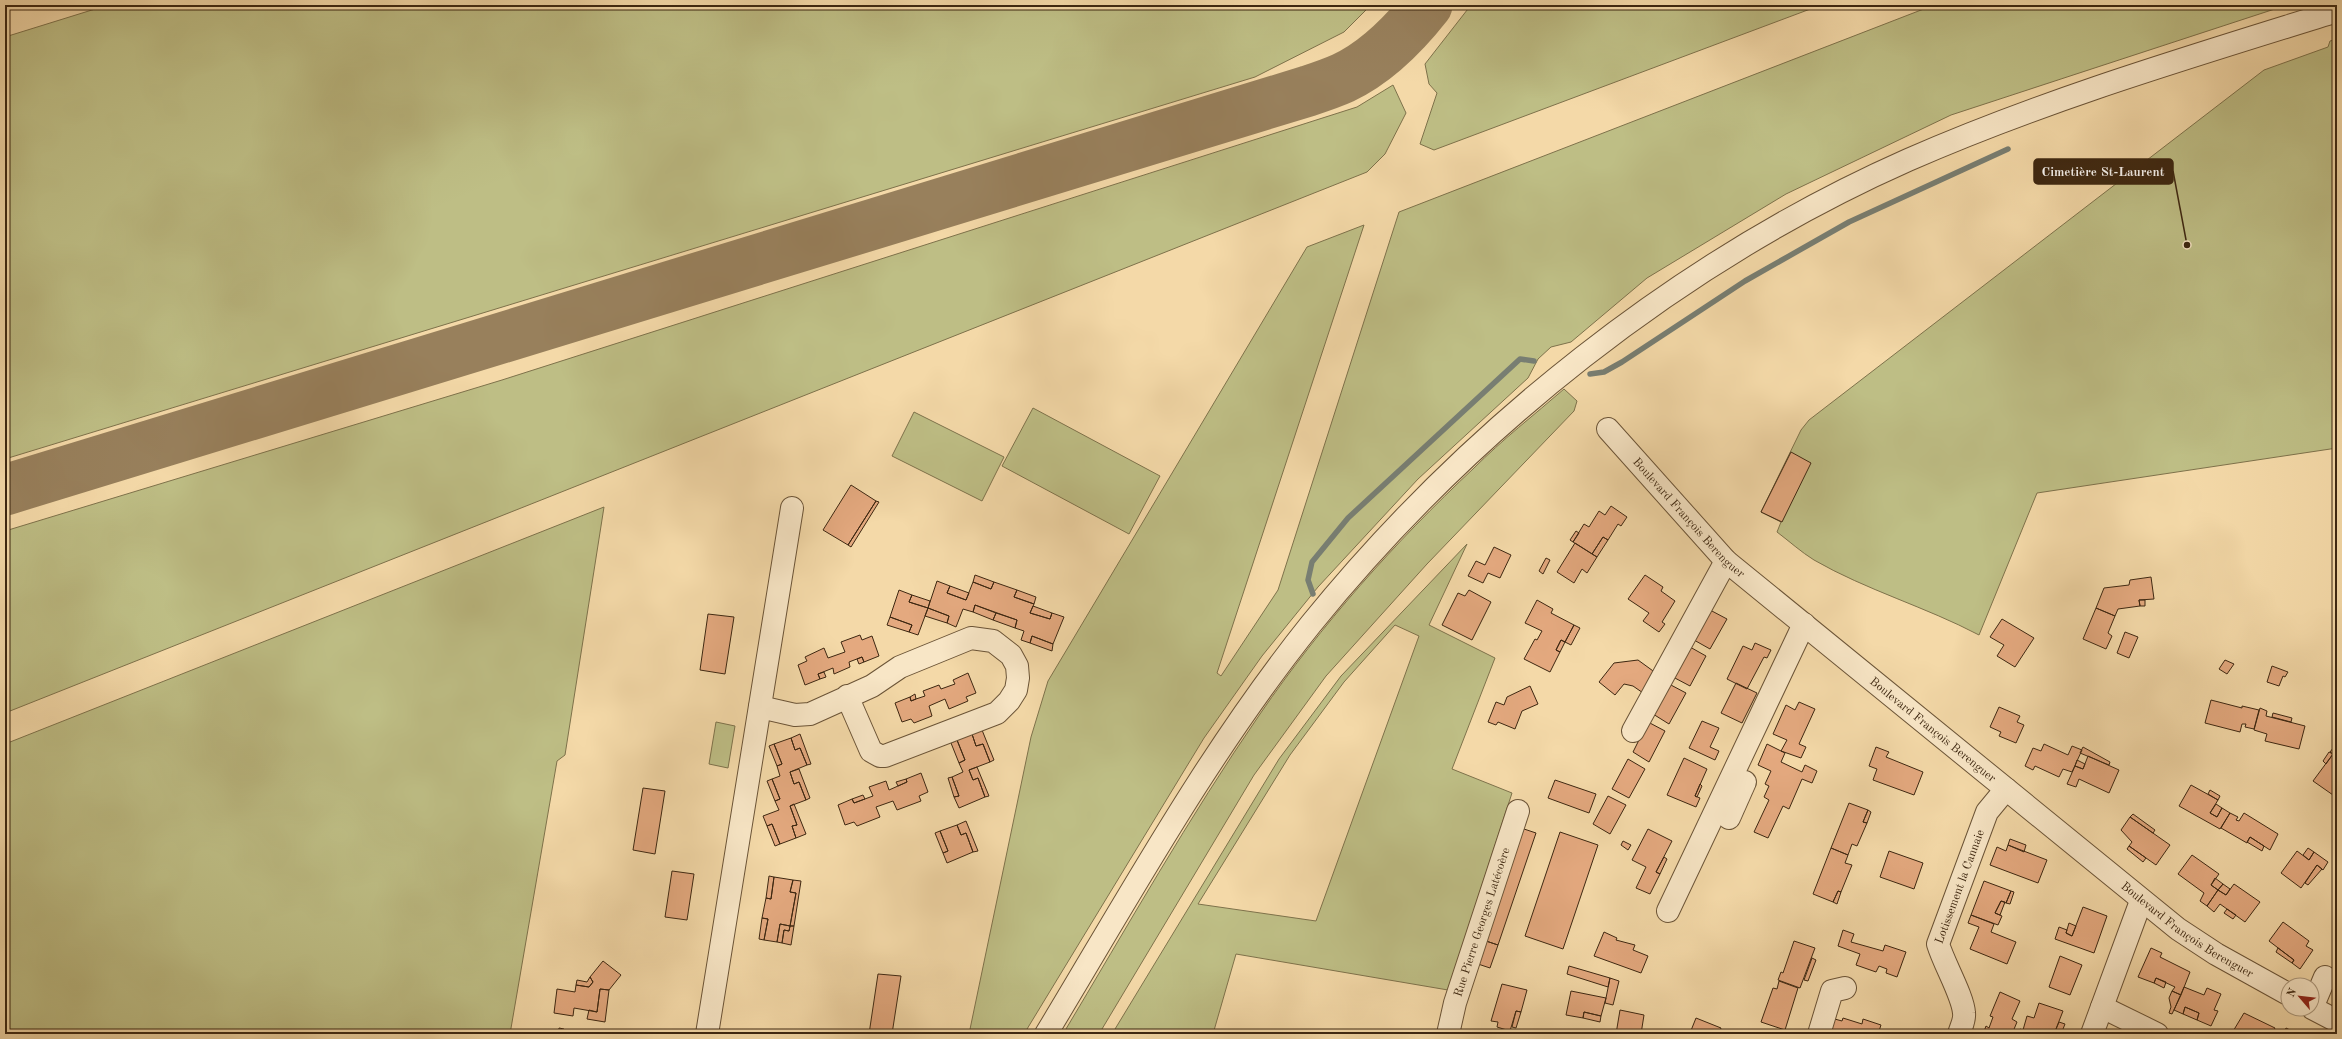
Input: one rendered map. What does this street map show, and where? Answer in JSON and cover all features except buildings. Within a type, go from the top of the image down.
[{"type":"street","points":[[1046,1034],[1166,835],[1223,747],[1310,625],[1372,552],[1450,472],[1530,400],[1664,298],[1751,242],[1904,162],[1992,124],[2079,93],[2337,11]]},
{"type":"street","name":"Boulevard François Berenguer","points":[[1608,429],[1726,561],[2141,901],[2178,929],[2216,954],[2280,990]]},
{"type":"street","points":[[707,1034],[792,508]]},
{"type":"street","points":[[1633,731],[1726,561]]},
{"type":"street","points":[[1729,818],[1808,628]]},
{"type":"street","points":[[1668,910],[1808,628]]},
{"type":"street","points":[[760,707],[795,714],[810,714],[847,696],[872,686],[900,666],[972,638],[993,641],[1011,655],[1018,666],[1016,690],[1009,701],[997,713],[885,756],[880,756],[870,751],[847,696]]},
{"type":"street","name":"Lotissement la Cannaie","points":[[1958,1034],[1964,1020],[1963,1006],[1942,958],[1938,944],[1987,812],[2006,789]]},
{"type":"street","name":"Rue Pierre Georges Latécoère","points":[[1448,1034],[1455,1003],[1518,811]]},
{"type":"street","points":[[2092,1034],[2141,901]]},
{"type":"street","points":[[2320,989],[2325,977]]},
{"type":"street","points":[[1819,1034],[1832,991],[1845,988]]},
{"type":"street","points":[[2102,1006],[2157,1034]]},
{"type":"street","points":[[2320,1012],[2337,1021]]},
{"type":"green space","points":[[108,5],[1371,5],[1344,32],[1255,77],[5,459],[5,37]]},
{"type":"green space","points":[[1471,5],[1821,5],[1434,150],[1420,144],[1437,93],[1429,84],[1425,64]]},
{"type":"green space","points":[[1934,5],[2287,5],[1951,115],[1786,194],[1647,278],[1571,342],[1551,347],[1538,359],[1528,378],[1418,479],[1318,587],[1262,656],[1204,738],[1024,1034],[969,1034],[1031,737],[1048,681],[1307,247],[1364,225],[1217,673],[1221,676],[1278,590],[1399,212]]},
{"type":"green space","points":[[2337,39],[2337,448],[2037,493],[1979,635],[1834,571],[1809,557],[1777,532],[1781,522],[1761,512],[1801,430],[1809,420],[2264,70],[2328,47],[2330,41]]},
{"type":"green space","points":[[1393,85],[1406,113],[1385,154],[1367,172],[5,713],[5,531],[502,380],[1357,107]]},
{"type":"green space","points":[[1564,389],[1577,401],[1574,411],[1427,564],[1326,676],[1254,775],[1099,1034],[1063,1034],[1208,792],[1260,714],[1308,648],[1360,585],[1416,525],[1496,448]]},
{"type":"green space","points":[[1033,408],[1160,476],[1129,534],[1002,466]]},
{"type":"green space","points":[[914,412],[1004,457],[982,501],[892,456]]},
{"type":"green space","points":[[604,507],[565,755],[557,761],[510,1034],[5,1034],[5,744]]},
{"type":"green space","points":[[1467,544],[1429,625],[1495,658],[1452,769],[1512,793],[1448,990],[1236,954],[1213,1034],[1112,1034],[1279,759],[1341,676]],"holes":[[[1395,625],[1419,636],[1316,921],[1198,904],[1290,755],[1344,682]]]},
{"type":"green space","points":[[716,722],[735,726],[728,768],[709,764]]},
{"type":"waterway","points":[[1590,374],[1604,372],[1622,362],[1745,281],[1849,222],[2008,149]]},
{"type":"waterway","points":[[1313,594],[1308,580],[1312,562],[1348,518],[1520,359],[1534,361]]},
{"type":"taxiway","points":[[5,490],[1317,88],[1339,80],[1367,64],[1379,55],[1400,36],[1427,5]]},
{"type":"place","name":"Cimetière St-Laurent","points":[[2187,245]]}]
